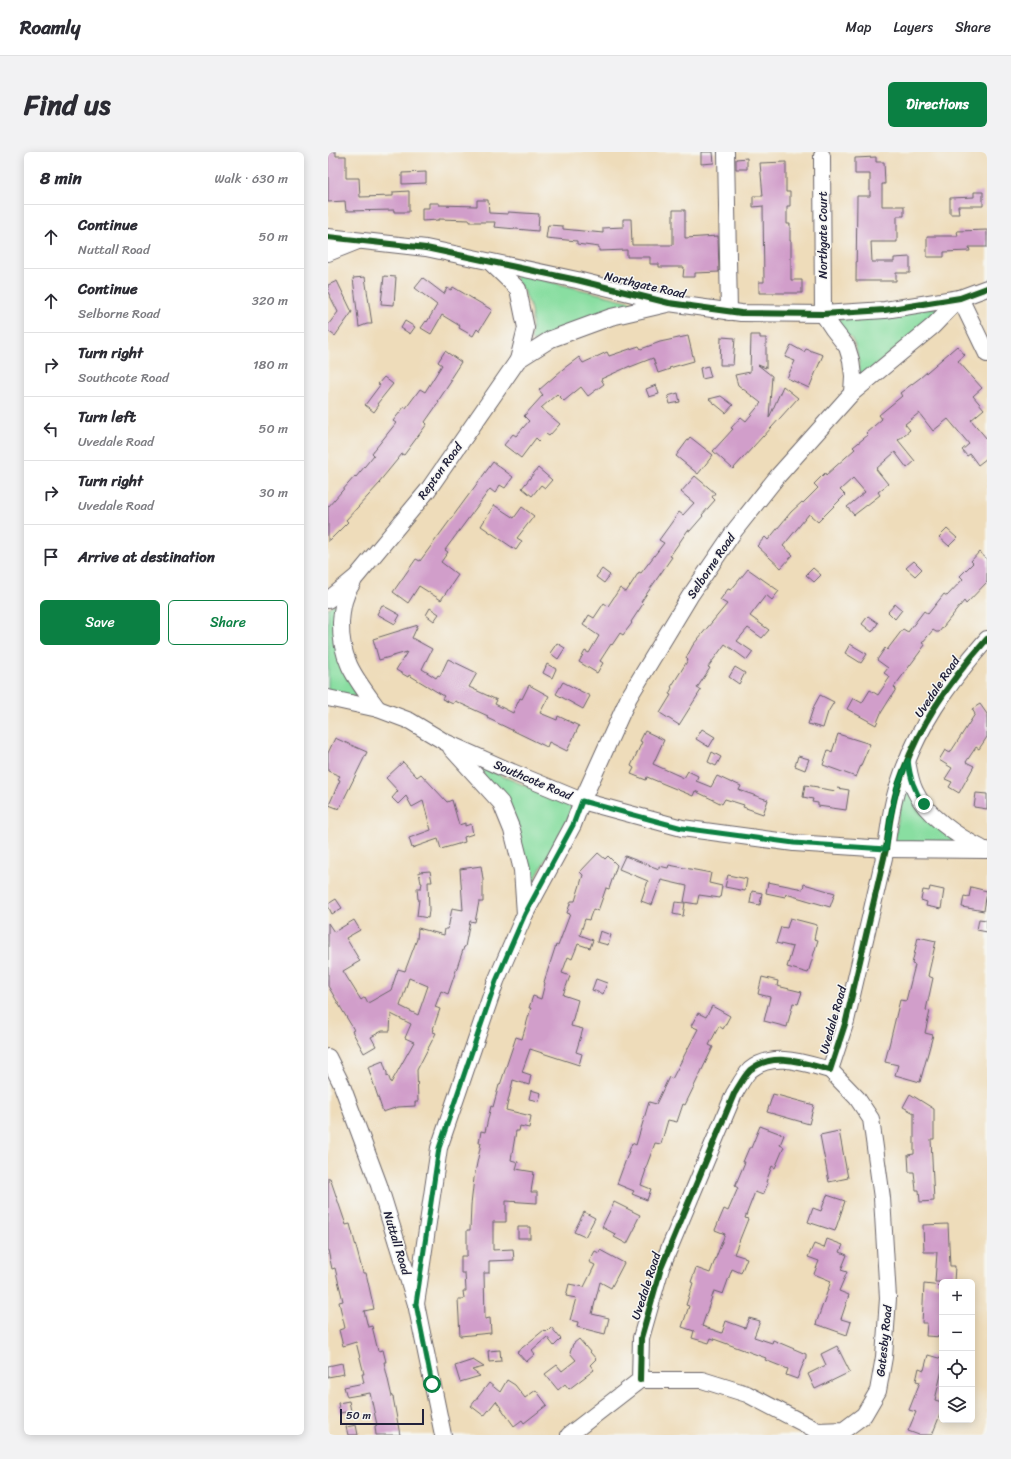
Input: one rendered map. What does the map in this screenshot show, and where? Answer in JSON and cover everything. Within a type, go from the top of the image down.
[{"type":"street","points":[[726,152],[729,312]]},
{"type":"street","name":"Northgate Court","points":[[822,156],[823,314]]},
{"type":"street","name":"Northgate Road","points":[[328,237],[426,248],[577,280],[670,303],[741,314],[823,314],[885,310],[960,298]]},
{"type":"street","points":[[328,253],[361,240]]},
{"type":"street","name":"Repton Road","points":[[378,709],[357,681],[345,656],[342,644],[342,612],[344,600],[356,577],[428,490],[518,360],[526,328],[518,289],[490,262]]},
{"type":"street","name":"Selborne Road","points":[[416,1304],[439,1148],[496,981],[525,914],[573,825],[582,801],[629,697],[690,596],[735,530],[772,483],[852,393],[934,326],[960,298],[987,288]]},
{"type":"street","points":[[960,298],[987,354]]},
{"type":"street","name":"Repton Road","points":[[518,360],[551,339],[611,317],[670,303]]},
{"type":"street","points":[[823,314],[847,347],[851,360],[853,376],[852,393]]},
{"type":"street","name":"Repton Road","points":[[328,600],[356,577]]},
{"type":"street","name":"Uvedale Road","points":[[640,1380],[641,1338],[661,1268],[734,1094],[749,1071],[767,1060],[786,1060],[830,1070],[846,1021],[886,849],[897,787],[924,723],[942,694],[987,638]]},
{"type":"street","name":"Southcote Road","points":[[328,698],[378,709],[410,722],[445,742],[582,801],[682,828],[794,843],[886,849],[986,850]]},
{"type":"street","name":"Selborne Road","points":[[445,742],[482,780],[501,803],[512,830],[522,870],[525,914]]},
{"type":"street","points":[[908,760],[910,777],[915,792],[936,818],[965,840],[986,850]]},
{"type":"street","name":"Nuttall Road","points":[[328,1057],[341,1083],[379,1184],[416,1304],[443,1435]]},
{"type":"street","name":"Gatesby Road","points":[[640,1380],[702,1380],[747,1394],[818,1431],[844,1430],[864,1415],[878,1391],[884,1357],[888,1298],[882,1198],[871,1119],[857,1098],[830,1070]]},
{"type":"street","points":[[569,1435],[640,1380]]},
{"type":"green space","points":[[514,273],[636,304],[533,342],[531,339],[532,323],[529,303]]},
{"type":"green space","points":[[946,306],[860,379],[858,358],[854,343],[849,336],[838,328],[833,320]]},
{"type":"green space","points":[[336,603],[357,697],[328,693],[328,608]]},
{"type":"green space","points":[[480,767],[570,804],[573,809],[533,883],[531,881],[529,871]]},
{"type":"green space","points":[[905,780],[956,842],[894,843]]},
{"type":"building","points":[[328,152],[336,152],[336,156],[346,156],[346,178],[359,178],[360,197],[393,196],[393,192],[409,191],[409,212],[394,212],[394,210],[346,211],[345,201],[328,202]]},
{"type":"building","points":[[701,152],[713,152],[714,163],[701,164]]},
{"type":"building","points":[[876,157],[876,162],[884,162],[885,184],[882,184],[882,206],[904,206],[904,216],[897,216],[897,242],[871,242],[872,262],[894,262],[894,258],[910,257],[910,273],[896,273],[896,281],[856,281],[857,196],[870,196],[870,174],[855,174],[855,158]]},
{"type":"building","points":[[747,158],[747,169],[736,169],[736,159]]},
{"type":"building","points":[[786,162],[786,192],[790,192],[790,206],[787,206],[787,224],[790,224],[791,280],[802,280],[802,293],[759,293],[759,282],[764,282],[763,206],[753,207],[753,196],[763,196],[760,163]]},
{"type":"building","points":[[426,172],[426,183],[402,184],[402,173]]},
{"type":"building","points":[[974,192],[983,192],[983,206],[958,206],[959,214],[950,214],[950,198],[974,197]]},
{"type":"building","points":[[477,200],[488,200],[489,213],[508,214],[508,212],[539,214],[538,231],[494,227],[495,222],[470,222],[470,220],[439,219],[422,221],[422,208],[429,208],[429,203],[439,203],[439,205],[477,206]]},
{"type":"building","points":[[673,210],[685,210],[685,238],[718,236],[719,272],[695,273],[695,277],[683,277],[684,267],[659,267],[659,264],[650,264],[650,257],[627,257],[627,250],[599,251],[599,247],[577,244],[577,241],[546,238],[548,225],[563,226],[563,229],[603,233],[603,228],[623,227],[623,219],[631,219],[632,245],[673,245]]},
{"type":"building","points":[[987,230],[987,247],[969,247],[970,251],[944,252],[944,257],[927,257],[927,236],[958,236],[957,231]]},
{"type":"building","points":[[384,276],[396,277],[394,305],[381,304]]},
{"type":"building","points":[[365,277],[372,324],[359,327],[353,278]]},
{"type":"building","points":[[423,278],[444,294],[447,288],[451,290],[453,287],[492,310],[479,331],[477,329],[473,336],[459,328],[460,326],[442,315],[431,334],[421,328],[426,321],[427,322],[437,305],[415,288]]},
{"type":"building","points":[[337,281],[352,312],[335,336],[328,331],[328,325],[338,312],[328,292],[328,285]]},
{"type":"building","points":[[405,321],[415,327],[410,334],[401,328]]},
{"type":"building","points":[[751,335],[760,335],[760,338],[766,338],[766,368],[758,365],[772,376],[769,418],[783,386],[798,398],[733,469],[713,451],[733,429],[731,428],[741,417],[746,421],[761,403],[738,385],[735,375],[750,372]]},
{"type":"building","points":[[688,336],[694,361],[669,368],[670,369],[658,373],[653,358],[601,379],[604,384],[588,396],[581,387],[564,401],[557,394],[541,408],[560,424],[549,436],[546,434],[539,441],[536,438],[521,458],[504,445],[513,434],[516,436],[529,421],[524,416],[543,395],[539,390],[579,357],[583,363],[607,352],[609,356],[639,346],[641,349],[660,342]]},
{"type":"building","points":[[721,337],[735,338],[733,365],[720,365]]},
{"type":"building","points":[[791,345],[804,352],[806,349],[823,355],[809,388],[787,378],[795,361],[785,357]]},
{"type":"building","points":[[957,346],[965,355],[958,361],[982,388],[973,396],[984,409],[971,420],[987,439],[987,458],[978,465],[970,454],[967,456],[962,450],[969,444],[948,419],[933,431],[919,413],[905,424],[910,430],[898,440],[915,461],[907,468],[895,452],[876,469],[888,484],[878,492],[880,495],[854,515],[847,507],[865,492],[853,478],[840,490],[845,495],[818,522],[809,514],[783,546],[793,555],[781,568],[757,546],[765,537],[768,540],[791,512],[802,502],[803,503],[818,488],[814,484],[825,473],[826,475],[855,449],[853,447],[868,435],[866,433],[882,419],[879,415],[902,396],[900,393]]},
{"type":"building","points":[[445,351],[461,362],[450,379],[452,380],[438,401],[439,402],[425,422],[427,424],[404,455],[402,454],[379,482],[380,483],[346,520],[348,522],[328,542],[328,507],[374,455],[372,453],[396,423],[393,421],[404,407],[406,408],[420,389],[425,392],[442,365],[438,362]]},
{"type":"building","points":[[708,366],[711,377],[702,379],[700,368]]},
{"type":"building","points":[[384,377],[393,384],[377,404],[379,405],[374,412],[365,405]]},
{"type":"building","points":[[656,385],[659,394],[649,397],[646,389]]},
{"type":"building","points":[[678,393],[680,402],[670,404],[668,396]]},
{"type":"building","points":[[721,396],[733,405],[726,413],[709,399]]},
{"type":"building","points":[[690,437],[713,455],[698,474],[676,456]]},
{"type":"building","points":[[493,462],[513,477],[505,488],[500,485],[495,493],[490,489],[445,550],[448,552],[441,562],[458,575],[441,600],[419,586],[408,603],[393,592],[416,559],[420,561]]},
{"type":"building","points":[[538,468],[552,480],[545,488],[541,485],[532,496],[522,488]]},
{"type":"building","points":[[695,476],[715,493],[712,497],[715,500],[690,531],[688,530],[670,556],[672,557],[641,602],[643,604],[631,622],[632,623],[623,635],[620,633],[600,661],[603,663],[597,673],[579,662],[585,651],[589,653],[599,636],[583,625],[589,615],[594,618],[604,603],[608,606],[620,588],[626,592],[639,572],[641,573],[664,543],[659,540],[679,512],[683,515],[694,503],[681,492]]},
{"type":"building","points":[[494,505],[514,518],[522,507],[534,516],[517,538],[522,541],[516,550],[481,526]]},
{"type":"building","points":[[947,529],[957,538],[949,546],[939,537]]},
{"type":"building","points":[[979,552],[987,559],[987,582],[966,604],[964,601],[939,632],[933,630],[922,643],[925,645],[894,687],[896,689],[881,713],[876,725],[847,709],[853,698],[862,703],[870,690],[878,695],[890,677],[884,673],[888,668],[877,660],[885,648],[887,650],[903,629],[908,632],[924,611],[928,614],[944,594],[947,596],[963,579],[960,576],[973,563],[971,561]]},
{"type":"building","points":[[914,561],[922,569],[915,576],[906,568]]},
{"type":"building","points":[[813,568],[821,575],[814,582],[806,575]]},
{"type":"building","points":[[602,569],[610,575],[604,583],[596,577]]},
{"type":"building","points":[[748,569],[779,591],[772,600],[766,595],[750,616],[769,630],[762,638],[748,628],[737,641],[753,652],[747,660],[725,644],[708,667],[710,668],[697,688],[701,690],[679,725],[660,713],[671,695],[669,694],[672,688],[671,687],[688,660],[686,658],[693,645],[727,604],[720,600],[728,589],[731,590]]},
{"type":"building","points":[[895,604],[902,610],[895,619],[888,612]]},
{"type":"building","points":[[382,605],[400,615],[395,624],[377,614]]},
{"type":"building","points":[[430,608],[439,614],[434,621],[426,615]]},
{"type":"building","points":[[868,616],[878,623],[872,632],[862,624]]},
{"type":"building","points":[[418,625],[412,638],[432,649],[422,669],[436,678],[438,675],[440,676],[448,659],[477,673],[469,687],[497,700],[495,704],[513,713],[520,698],[522,699],[529,685],[549,696],[540,713],[557,720],[558,716],[579,726],[567,751],[549,742],[547,747],[487,718],[488,716],[455,701],[453,704],[442,699],[444,696],[409,675],[408,677],[396,670],[407,652],[379,660],[373,639]]},
{"type":"building","points":[[557,643],[565,648],[558,659],[550,653]]},
{"type":"building","points":[[850,644],[867,654],[861,663],[845,653]]},
{"type":"building","points":[[547,664],[556,669],[552,678],[543,673]]},
{"type":"building","points":[[735,667],[745,673],[739,684],[729,677]]},
{"type":"building","points":[[563,682],[590,696],[583,709],[556,694]]},
{"type":"building","points":[[820,695],[834,702],[828,712],[823,728],[808,724],[814,706]]},
{"type":"building","points":[[980,704],[987,714],[987,737],[979,749],[976,747],[966,762],[974,766],[959,793],[949,787],[952,782],[945,779],[952,768],[939,760],[945,750],[950,753],[975,714],[972,709]]},
{"type":"building","points":[[702,729],[715,737],[709,747],[696,739]]},
{"type":"building","points":[[645,731],[664,740],[653,764],[684,778],[688,771],[698,776],[696,781],[711,787],[717,776],[741,786],[739,790],[768,800],[763,814],[743,807],[744,805],[725,799],[722,804],[695,791],[693,796],[647,777],[646,780],[631,774],[634,768],[631,766],[642,742],[640,741]]},
{"type":"building","points":[[838,734],[870,744],[856,777],[823,765],[828,750],[832,752]]},
{"type":"building","points":[[335,738],[367,752],[339,809],[329,805],[340,780],[338,779],[340,776],[328,771],[328,753]]},
{"type":"building","points":[[712,752],[721,757],[716,766],[708,762]]},
{"type":"building","points":[[798,756],[809,759],[805,770],[795,766]]},
{"type":"building","points":[[403,762],[417,777],[421,774],[447,802],[452,800],[459,825],[465,823],[465,826],[471,824],[473,834],[464,837],[465,842],[441,849],[438,839],[412,848],[409,838],[431,830],[423,801],[412,807],[406,796],[398,804],[392,798],[398,791],[386,778]]},
{"type":"building","points":[[805,785],[836,791],[837,788],[849,790],[846,810],[818,806],[818,803],[812,802],[813,799],[803,797]]},
{"type":"building","points":[[976,793],[987,794],[987,809],[974,807]]},
{"type":"building","points":[[598,853],[605,859],[608,856],[617,865],[609,889],[606,888],[598,911],[593,909],[589,920],[585,919],[580,935],[593,940],[590,948],[578,944],[572,959],[568,957],[562,973],[570,976],[563,995],[578,1000],[571,1026],[583,1029],[576,1052],[582,1054],[579,1065],[530,1049],[522,1072],[531,1075],[529,1085],[513,1080],[506,1110],[531,1116],[529,1128],[520,1126],[519,1131],[516,1131],[511,1160],[518,1162],[516,1169],[534,1172],[531,1192],[537,1192],[537,1203],[506,1201],[506,1222],[493,1222],[493,1250],[513,1249],[514,1260],[489,1261],[489,1273],[484,1273],[485,1319],[490,1318],[491,1333],[460,1336],[458,1299],[464,1299],[463,1291],[466,1291],[465,1273],[461,1273],[461,1256],[467,1256],[467,1230],[470,1230],[474,1178],[481,1143],[479,1143],[481,1131],[485,1132],[491,1106],[493,1107],[516,1037],[522,1039],[533,996],[541,999],[544,982],[556,945],[558,946],[570,914],[567,913],[571,901],[575,901],[583,875],[580,872]]},
{"type":"building","points":[[625,856],[659,869],[659,866],[668,868],[669,865],[711,873],[709,883],[722,886],[720,898],[699,895],[697,904],[684,902],[687,886],[661,880],[652,905],[641,901],[648,881],[619,869]]},
{"type":"building","points":[[481,866],[483,879],[483,902],[479,902],[475,922],[470,921],[465,947],[448,994],[441,991],[435,1007],[440,1009],[433,1029],[433,1032],[436,1033],[417,1070],[418,1102],[415,1102],[415,1106],[398,1107],[383,1112],[368,1067],[383,1061],[387,1077],[388,1075],[391,1083],[414,1042],[405,1038],[411,1024],[391,1014],[390,1031],[382,1031],[371,1037],[376,1046],[364,1053],[352,1031],[354,1030],[328,986],[328,923],[334,932],[354,920],[360,930],[346,938],[360,961],[343,971],[361,1000],[365,997],[368,1003],[391,990],[398,969],[405,971],[417,939],[418,928],[444,935],[445,929],[448,929],[452,908],[463,910],[460,869]],"holes":[[[409,978],[428,986],[418,1015],[400,1006]]]},
{"type":"building","points":[[430,871],[432,882],[428,882],[428,918],[417,916],[419,899],[417,888],[421,888],[422,883],[419,872]]},
{"type":"building","points":[[728,875],[747,879],[745,891],[725,887]]},
{"type":"building","points":[[768,882],[803,889],[804,884],[835,893],[830,907],[786,894],[785,897],[766,893]]},
{"type":"building","points":[[930,887],[944,890],[941,909],[926,906],[927,902],[921,900],[923,890],[929,891]]},
{"type":"building","points":[[971,887],[987,891],[984,911],[962,907],[964,896],[969,897]]},
{"type":"building","points":[[752,891],[762,893],[760,905],[750,903]]},
{"type":"building","points":[[336,899],[342,908],[332,914],[328,904]]},
{"type":"building","points":[[675,902],[685,903],[683,916],[673,914]]},
{"type":"building","points":[[790,918],[817,925],[814,939],[818,940],[808,973],[787,967],[793,947],[776,943],[781,927],[787,928]]},
{"type":"building","points":[[979,919],[987,920],[987,932],[977,930]]},
{"type":"building","points":[[600,931],[611,935],[608,945],[597,942]]},
{"type":"building","points":[[918,937],[936,941],[928,976],[933,978],[926,1010],[930,1011],[925,1033],[933,1035],[920,1082],[895,1075],[898,1065],[885,1062],[900,1000],[906,1001],[915,965],[912,964]]},
{"type":"building","points":[[762,977],[778,981],[777,986],[802,992],[798,1004],[793,1003],[787,1027],[764,1021],[770,997],[758,994]]},
{"type":"building","points":[[596,979],[607,983],[603,994],[592,990]]},
{"type":"building","points":[[712,1006],[730,1016],[723,1029],[719,1026],[709,1045],[713,1047],[685,1105],[683,1104],[677,1122],[668,1120],[661,1144],[655,1143],[641,1185],[651,1189],[647,1200],[632,1194],[634,1191],[617,1184],[632,1143],[636,1145],[649,1102],[656,1104],[669,1077],[672,1079],[698,1029],[691,1026],[698,1013],[706,1017]]},
{"type":"building","points":[[531,1090],[541,1093],[539,1101],[529,1099]]},
{"type":"building","points":[[773,1094],[814,1105],[809,1124],[767,1112]]},
{"type":"building","points":[[910,1094],[934,1109],[934,1139],[931,1139],[934,1201],[920,1202],[919,1190],[916,1190],[914,1172],[909,1172],[908,1155],[914,1154],[914,1113],[903,1107]]},
{"type":"building","points":[[760,1126],[784,1135],[780,1145],[784,1147],[775,1168],[772,1166],[766,1182],[768,1183],[763,1195],[755,1192],[745,1218],[748,1219],[734,1254],[747,1258],[741,1273],[732,1269],[723,1294],[714,1291],[702,1326],[722,1333],[726,1321],[745,1328],[749,1318],[760,1321],[754,1337],[772,1343],[773,1340],[806,1354],[797,1379],[786,1375],[788,1369],[765,1360],[766,1358],[711,1338],[709,1343],[692,1338],[694,1331],[682,1327],[689,1306],[686,1305],[696,1268],[710,1273],[725,1234],[715,1230],[724,1209],[728,1211],[738,1188],[735,1186],[745,1162],[743,1162],[749,1148],[751,1148]]},
{"type":"building","points":[[839,1131],[848,1178],[829,1182],[820,1135]]},
{"type":"building","points":[[328,1178],[330,1178],[346,1225],[350,1224],[363,1273],[366,1273],[374,1309],[364,1311],[368,1327],[372,1326],[378,1351],[383,1350],[386,1362],[384,1362],[393,1397],[400,1435],[376,1435],[375,1426],[377,1425],[370,1393],[347,1397],[344,1387],[364,1383],[362,1374],[364,1374],[356,1342],[343,1346],[339,1330],[345,1328],[339,1302],[343,1301],[335,1268],[332,1269],[328,1250]]},
{"type":"building","points":[[827,1195],[845,1201],[835,1231],[808,1222],[813,1208],[821,1211]]},
{"type":"building","points":[[614,1202],[640,1215],[627,1244],[614,1237],[615,1234],[602,1227]]},
{"type":"building","points":[[584,1212],[595,1218],[585,1237],[574,1232]]},
{"type":"building","points":[[948,1224],[950,1266],[955,1266],[954,1279],[939,1279],[939,1282],[935,1282],[937,1252],[924,1252],[923,1225]]},
{"type":"building","points":[[518,1227],[530,1227],[530,1238],[518,1238]]},
{"type":"building","points":[[827,1239],[843,1245],[840,1252],[847,1255],[841,1270],[847,1272],[839,1291],[849,1295],[841,1319],[851,1322],[847,1335],[816,1324],[831,1281],[814,1274],[819,1261],[808,1257],[814,1244],[824,1248]]},
{"type":"building","points":[[600,1250],[624,1263],[611,1288],[600,1282],[592,1314],[609,1318],[605,1334],[577,1327],[578,1322],[570,1320],[576,1298],[566,1296],[569,1284],[584,1287],[595,1265],[589,1262],[595,1251],[599,1253]]},
{"type":"building","points":[[924,1284],[939,1286],[939,1337],[926,1336],[927,1323],[922,1323]]},
{"type":"building","points":[[551,1327],[561,1339],[554,1346],[547,1337],[532,1350],[535,1354],[526,1362],[517,1352],[544,1330],[546,1332]]},
{"type":"building","points":[[579,1339],[596,1359],[590,1365],[594,1370],[569,1389],[565,1384],[558,1390],[545,1374],[557,1365],[562,1371],[576,1360],[570,1353],[573,1344]]},
{"type":"building","points":[[837,1346],[850,1372],[815,1389],[808,1374],[826,1365],[821,1354]]},
{"type":"building","points":[[500,1350],[501,1361],[489,1362],[488,1351]]},
{"type":"building","points":[[928,1355],[939,1358],[939,1383],[935,1400],[939,1401],[939,1418],[932,1435],[919,1435],[908,1431],[916,1412],[909,1410],[920,1382],[916,1381],[919,1368],[924,1370]]},
{"type":"building","points":[[473,1360],[484,1367],[472,1370],[480,1376],[460,1382],[455,1366]]},
{"type":"building","points":[[342,1363],[344,1374],[328,1377],[328,1366]]},
{"type":"building","points":[[507,1380],[515,1385],[525,1398],[536,1390],[547,1405],[524,1423],[522,1420],[514,1426],[496,1401],[484,1416],[471,1406],[489,1383],[500,1392]]},
{"type":"building","points":[[349,1401],[351,1411],[340,1413],[338,1403]]},
{"type":"building","points":[[356,1425],[358,1435],[348,1435],[346,1427]]},
{"type":"cycle path","points":[[328,237],[426,248],[577,280],[669,303],[741,313],[823,314],[885,310],[960,298],[987,288]]},
{"type":"cycle path","points":[[640,1380],[641,1338],[661,1268],[734,1094],[750,1070],[759,1064],[769,1061],[789,1060],[830,1070],[846,1021],[886,849],[890,817],[905,765],[924,726],[946,690],[987,639]]},
{"type":"route","points":[[432,1384],[416,1304],[439,1148],[496,981],[525,914],[573,825],[582,801],[682,828],[794,843],[886,849],[897,787],[908,760],[910,777],[915,792],[924,804]]}]
